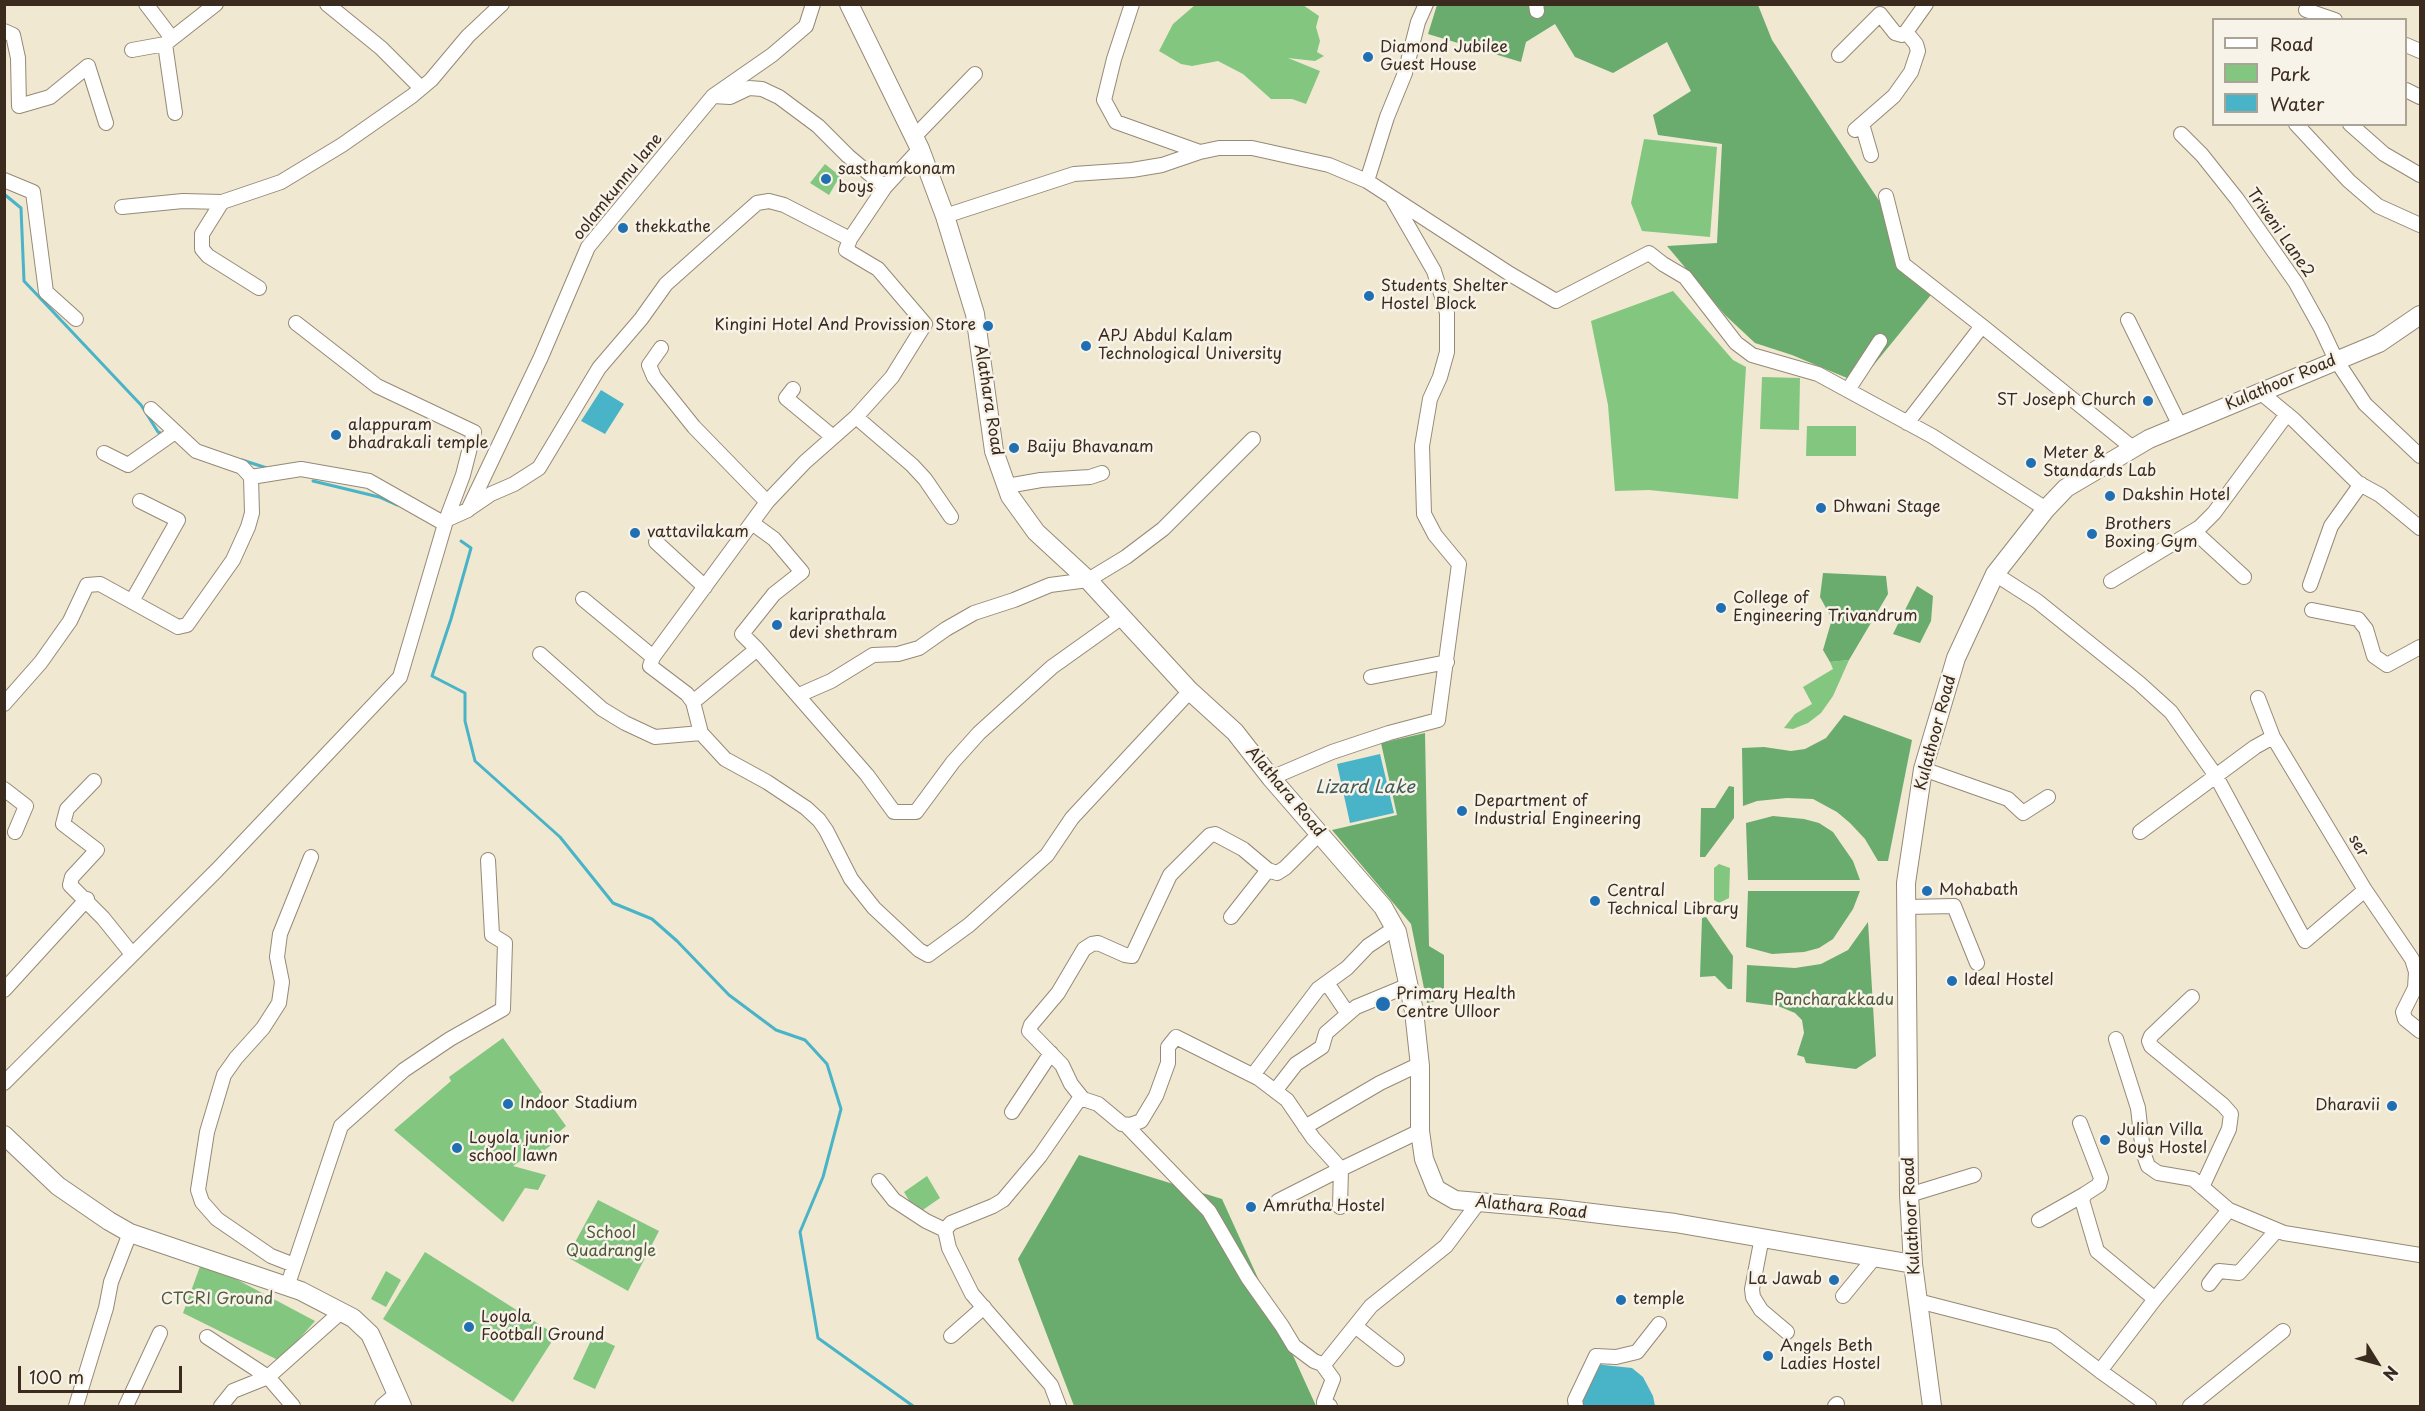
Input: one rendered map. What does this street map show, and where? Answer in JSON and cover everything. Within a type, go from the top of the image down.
[{"type":"main road","name":"Alathara Road","points":[[849,4],[917,143],[945,216],[975,314],[994,451],[1010,496],[1036,532],[1088,580],[1190,691],[1235,732],[1271,778],[1383,907],[1395,928],[1409,985],[1420,1064],[1420,1131],[1424,1159],[1434,1186],[1447,1197],[1478,1203],[1559,1209],[1762,1237],[1913,1264]]},
{"type":"main road","name":"Kulathoor Road","points":[[1932,1407],[1913,1264],[1909,1195],[1906,883],[1923,769],[1956,658],[1995,574],[2046,509],[2066,488],[2149,439],[2379,343],[2421,315]]},
{"type":"main road","points":[[4,1135],[58,1186],[130,1233],[301,1291],[352,1318],[370,1334],[399,1400]]},
{"type":"street","points":[[146,4],[168,41],[175,113]]},
{"type":"street","points":[[132,50],[168,41],[216,4]]},
{"type":"street","points":[[327,4],[381,48],[421,88]]},
{"type":"street","points":[[122,207],[183,201],[222,202],[281,182],[342,146],[421,88],[468,36],[502,4]]},
{"type":"street","name":"oolamkunnu lane","points":[[468,510],[541,357],[588,247],[713,96],[772,55],[806,26],[813,4]]},
{"type":"street","points":[[1132,4],[1114,59],[1104,100],[1116,122],[1200,152]]},
{"type":"street","points":[[1366,181],[1387,117],[1405,73],[1418,22],[1426,4]]},
{"type":"street","points":[[1839,55],[1875,9],[1897,34],[1906,32],[1926,4]]},
{"type":"street","points":[[2306,10],[2329,18]]},
{"type":"street","points":[[4,31],[13,35],[18,58],[20,106],[50,97],[88,66],[106,123]]},
{"type":"street","points":[[1871,155],[1858,127],[1899,91],[1913,66],[1918,48],[1906,32]]},
{"type":"street","points":[[2407,45],[2421,51]]},
{"type":"street","points":[[975,74],[917,143],[850,239],[846,249],[878,269],[925,324],[892,377],[856,417],[805,462],[767,502],[653,657],[650,666],[687,694],[693,702],[701,733],[725,759],[767,782],[806,808],[819,820],[851,879],[874,908],[919,950],[928,955],[969,925],[1047,855],[1072,818],[1190,691]]},
{"type":"street","points":[[713,96],[730,97],[749,88],[762,89],[779,97],[818,126],[848,156],[885,187]]},
{"type":"street","points":[[2407,90],[2421,97]]},
{"type":"street","points":[[2298,126],[2349,181],[2378,206],[2421,225]]},
{"type":"street","points":[[2352,126],[2384,154],[2421,175]]},
{"type":"street","name":"Triveni Lane2","points":[[2181,134],[2202,155],[2237,199],[2296,283],[2336,360],[2365,404],[2421,456]]},
{"type":"street","points":[[945,216],[1074,174],[1132,170],[1162,165],[1219,148],[1252,148],[1329,165],[1366,181],[1556,301],[1649,253],[1685,277],[1736,343],[1752,355],[1806,369],[1848,390],[1908,423],[2046,509]]},
{"type":"street","points":[[4,180],[33,192],[46,292],[76,320]]},
{"type":"street","points":[[1271,778],[1332,752],[1389,732],[1438,720],[1459,564],[1435,535],[1424,514],[1422,446],[1430,399],[1440,377],[1447,352],[1447,313],[1434,272],[1391,196]]},
{"type":"street","points":[[1886,196],[1903,264],[2133,449]]},
{"type":"street","points":[[446,522],[539,468],[599,368],[641,319],[666,284],[757,203],[770,201],[784,205],[850,239]]},
{"type":"street","points":[[222,202],[202,234],[202,249],[208,256],[259,288]]},
{"type":"street","points":[[2128,320],[2180,426]]},
{"type":"street","points":[[4,1083],[217,870],[400,677],[446,522],[466,465],[474,432],[377,386],[296,323]]},
{"type":"street","points":[[1908,423],[1982,326]]},
{"type":"street","points":[[1848,390],[1880,341]]},
{"type":"street","points":[[661,348],[654,354],[649,365],[654,376],[694,427],[767,502]]},
{"type":"street","points":[[793,389],[786,398],[833,437]]},
{"type":"street","points":[[2260,392],[2287,414],[2361,484],[2380,495],[2421,528]]},
{"type":"street","points":[[4,704],[41,662],[70,621],[87,585],[100,584],[178,627],[189,624],[233,560],[252,513],[251,477],[242,467],[196,451],[152,410]]},
{"type":"street","points":[[2111,581],[2195,532],[2214,513],[2287,414]]},
{"type":"street","points":[[856,417],[912,465],[925,479],[951,517]]},
{"type":"street","points":[[104,453],[128,465],[175,432]]},
{"type":"street","points":[[799,695],[831,681],[873,655],[898,654],[919,648],[974,613],[1050,585],[1088,580],[1126,557],[1164,529],[1254,439]]},
{"type":"street","points":[[251,477],[301,469],[369,481],[446,522]]},
{"type":"street","points":[[1007,486],[1041,480],[1090,477],[1101,472]]},
{"type":"street","points":[[2310,585],[2331,526],[2361,484]]},
{"type":"street","points":[[132,601],[178,520],[140,501]]},
{"type":"street","points":[[752,523],[774,539],[802,572],[774,594],[742,634],[799,695],[867,775],[894,812],[916,812],[953,762],[979,733],[1052,667],[1122,617]]},
{"type":"street","points":[[2195,532],[2244,578]]},
{"type":"street","points":[[656,542],[705,587]]},
{"type":"street","points":[[1995,574],[2037,601],[2139,683],[2171,712],[2216,776],[2305,941],[2366,890]]},
{"type":"street","points":[[583,599],[653,657]]},
{"type":"street","points":[[2312,610],[2358,619],[2366,629],[2374,656],[2387,665],[2421,647]]},
{"type":"street","points":[[693,702],[757,649]]},
{"type":"street","points":[[540,654],[602,709],[625,723],[655,736],[701,733]]},
{"type":"street","points":[[1371,677],[1447,662]]},
{"type":"street","name":"ser","points":[[2258,698],[2273,737],[2366,890],[2416,957],[2415,988],[2403,1012],[2405,1019],[2420,1031]]},
{"type":"street","points":[[2140,832],[2273,737]]},
{"type":"street","points":[[1923,769],[2008,799],[2023,813],[2048,797]]},
{"type":"street","points":[[94,781],[67,809],[63,824],[96,850],[70,882],[132,954]]},
{"type":"street","points":[[4,789],[26,806],[15,832]]},
{"type":"street","points":[[1319,834],[1277,873],[1268,870],[1243,849],[1221,836],[1215,834],[1207,837],[1170,874],[1132,956],[1095,942],[1084,949],[1058,993],[1031,1024],[1029,1031],[1062,1065],[1071,1084],[1083,1099],[1098,1104],[1126,1125],[1209,1212],[1248,1278],[1282,1326],[1293,1346],[1322,1364],[1333,1379],[1324,1401],[1329,1407]]},
{"type":"street","points":[[294,1265],[271,1256],[218,1219],[201,1202],[198,1190],[207,1132],[224,1075],[263,1028],[279,1003],[282,982],[277,957],[280,934],[311,857]]},
{"type":"street","points":[[287,1287],[341,1125],[404,1070],[450,1039],[503,1009],[505,942],[492,935],[488,860]]},
{"type":"street","points":[[1231,917],[1268,870]]},
{"type":"street","points":[[4,990],[87,899]]},
{"type":"street","points":[[1906,907],[1954,906],[1977,963]]},
{"type":"street","points":[[1253,1075],[1318,989],[1347,968],[1368,946],[1395,928]]},
{"type":"street","points":[[1327,983],[1348,1014]]},
{"type":"street","points":[[1275,1091],[1296,1064],[1322,1047],[1326,1034],[1356,1007],[1409,985]]},
{"type":"street","points":[[2192,997],[2151,1035],[2149,1041],[2151,1046],[2231,1114],[2229,1129],[2202,1187]]},
{"type":"street","points":[[1126,1125],[1135,1124],[1146,1116],[1168,1063],[1168,1047],[1176,1037],[1253,1075],[1287,1100],[1305,1126],[1341,1169],[1340,1207]]},
{"type":"street","points":[[2116,1039],[2139,1108],[2143,1152],[2148,1166],[2158,1173],[2193,1179],[2229,1210],[2277,1230],[2347,1244],[2421,1255]]},
{"type":"street","points":[[1012,1112],[1051,1053]]},
{"type":"street","points":[[1305,1126],[1380,1083],[1420,1064]]},
{"type":"street","points":[[945,1230],[951,1223],[1003,1200],[1040,1156],[1073,1105],[1083,1099]]},
{"type":"street","points":[[2039,1220],[2085,1194],[2101,1181],[2080,1123]]},
{"type":"street","points":[[1278,1202],[1420,1131]]},
{"type":"street","points":[[1909,1195],[1974,1174]]},
{"type":"street","points":[[879,1181],[894,1200],[926,1221],[945,1230]]},
{"type":"street","points":[[2085,1194],[2082,1200],[2097,1251],[2155,1299]]},
{"type":"street","points":[[1322,1364],[1371,1306],[1446,1246],[1478,1203]]},
{"type":"street","points":[[2100,1371],[2155,1299],[2229,1210]]},
{"type":"street","points":[[945,1230],[949,1248],[972,1294],[1051,1385],[1059,1407]]},
{"type":"street","points":[[2209,1284],[2219,1271],[2239,1273],[2277,1230]]},
{"type":"street","points":[[76,1407],[106,1308],[111,1282],[130,1233]]},
{"type":"street","points":[[1762,1237],[1752,1289],[1753,1298],[1761,1310],[1787,1332]]},
{"type":"street","points":[[1843,1296],[1875,1257]]},
{"type":"street","points":[[1918,1301],[2054,1336],[2149,1407]]},
{"type":"street","points":[[951,1336],[984,1307]]},
{"type":"street","points":[[221,1407],[233,1391],[268,1377],[340,1312]]},
{"type":"street","points":[[1576,1407],[1575,1400],[1596,1356],[1616,1357],[1637,1352],[1659,1324]]},
{"type":"street","points":[[1355,1326],[1396,1359]]},
{"type":"street","points":[[2190,1407],[2283,1331]]},
{"type":"street","points":[[126,1407],[160,1333]]},
{"type":"street","points":[[207,1337],[268,1377],[293,1407]]},
{"type":"street","points":[[382,1407],[399,1400]]},
{"type":"green space","points":[[1195,5],[1303,5],[1319,16],[1316,27],[1320,41],[1317,52],[1324,56],[1315,61],[1288,58],[1320,71],[1306,104],[1292,99],[1271,99],[1243,74],[1218,61],[1192,66],[1181,64],[1159,51],[1173,24]]},
{"type":"green space","points":[[1437,5],[1758,5],[1772,40],[1884,208],[1899,265],[1935,290],[1859,383],[1792,355],[1755,343],[1725,315],[1667,246],[1717,243],[1722,144],[1658,135],[1653,115],[1691,91],[1667,42],[1613,73],[1575,57],[1555,24],[1526,42],[1521,62],[1428,34]]},
{"type":"green space","points":[[1644,139],[1717,147],[1710,237],[1642,231],[1631,203]]},
{"type":"green space","name":"sasthamkonam boys","points":[[825,164],[840,176],[829,195],[810,183]]},
{"type":"green space","points":[[1673,291],[1733,360],[1746,367],[1738,499],[1649,490],[1615,491],[1608,405],[1591,321]]},
{"type":"green space","points":[[1762,377],[1800,378],[1799,430],[1760,429]]},
{"type":"green space","points":[[1807,426],[1856,426],[1856,456],[1806,456]]},
{"type":"green space","points":[[1823,573],[1886,576],[1888,594],[1849,660],[1830,662],[1823,650],[1832,619],[1820,597]]},
{"type":"green space","points":[[1917,586],[1933,596],[1931,621],[1920,643],[1893,634]]},
{"type":"green space","points":[[1849,660],[1833,696],[1821,713],[1808,723],[1793,729],[1784,728],[1795,714],[1812,704],[1803,687],[1833,669],[1830,662]]},
{"type":"green space","points":[[1844,715],[1912,740],[1888,861],[1878,861],[1865,839],[1850,823],[1837,812],[1813,799],[1787,798],[1757,801],[1743,806],[1742,748],[1764,747],[1791,751],[1805,749],[1826,738]]},
{"type":"green space","points":[[1425,733],[1429,946],[1444,955],[1444,999],[1427,1003],[1411,924],[1332,830],[1397,815],[1381,743]]},
{"type":"green space","points":[[1729,786],[1734,787],[1734,818],[1705,857],[1700,857],[1701,808],[1715,808]]},
{"type":"green space","points":[[1773,816],[1819,823],[1833,832],[1853,861],[1860,880],[1748,880],[1746,823]]},
{"type":"green space","points":[[1719,864],[1730,868],[1729,898],[1719,903],[1714,900],[1714,868]]},
{"type":"green space","points":[[1748,891],[1860,891],[1853,909],[1833,939],[1819,948],[1804,952],[1772,954],[1746,947]]},
{"type":"green space","points":[[1706,917],[1733,956],[1732,989],[1728,989],[1715,976],[1700,977],[1702,918]]},
{"type":"green space","name":"Pancharakkadu","points":[[1868,922],[1876,1056],[1856,1069],[1806,1063],[1804,1057],[1797,1055],[1804,1033],[1802,1020],[1795,1013],[1778,1006],[1746,1002],[1747,965],[1795,968],[1821,964],[1848,950]]},
{"type":"green space","points":[[503,1038],[566,1126],[552,1138],[554,1143],[538,1155],[534,1151],[513,1166],[546,1175],[538,1190],[525,1188],[503,1222],[394,1130],[451,1081],[449,1077]]},
{"type":"green space","points":[[1079,1155],[1222,1199],[1316,1406],[1074,1406],[1018,1259]]},
{"type":"green space","points":[[927,1176],[940,1198],[917,1214],[904,1192]]},
{"type":"green space","name":"School Quadrangle","points":[[598,1200],[659,1231],[628,1291],[567,1257]]},
{"type":"green space","name":"Loyola Football Ground","points":[[425,1252],[556,1335],[513,1402],[383,1319]]},
{"type":"green space","name":"CTCRI Ground","points":[[202,1261],[315,1321],[280,1361],[183,1313]]},
{"type":"green space","points":[[386,1271],[401,1280],[386,1307],[371,1299]]},
{"type":"green space","points":[[593,1336],[615,1346],[595,1389],[573,1379]]},
{"type":"water","points":[[601,390],[624,404],[605,434],[581,421]]},
{"type":"water","name":"Lizard Lake","points":[[1380,754],[1394,813],[1350,823],[1337,764]]},
{"type":"water","points":[[1594,1364],[1632,1368],[1643,1377],[1653,1396],[1655,1406],[1580,1406]]},
{"type":"waterway","points":[[4,194],[21,208],[24,281],[141,405],[158,432],[165,435]]},
{"type":"waterway","points":[[242,460],[270,469]]},
{"type":"waterway","points":[[313,481],[379,497],[397,505]]},
{"type":"waterway","points":[[461,541],[471,548],[432,676],[465,693],[465,721],[475,761],[560,837],[613,903],[652,919],[677,941],[729,995],[776,1030],[805,1040],[827,1064],[841,1109],[823,1177],[800,1232],[818,1338],[913,1406]]},
{"type":"place","name":"Diamond Jubilee Guest House","points":[[1368,57]]},
{"type":"place","name":"sasthamkonam boys","points":[[826,179]]},
{"type":"place","name":"thekkathe","points":[[623,228]]},
{"type":"place","name":"Students Shelter Hostel Block","points":[[1369,296]]},
{"type":"place","name":"Kingini Hotel And Provission Store","points":[[988,326]]},
{"type":"place","name":"APJ Abdul Kalam Technological University","points":[[1086,346]]},
{"type":"place","name":"ST Joseph Church","points":[[2148,401]]},
{"type":"place","name":"alappuram bhadrakali temple","points":[[336,435]]},
{"type":"place","name":"Baiju Bhavanam","points":[[1014,448]]},
{"type":"place","name":"Meter & Standards Lab","points":[[2031,463]]},
{"type":"place","name":"Dakshin Hotel","points":[[2110,496]]},
{"type":"place","name":"Dhwani Stage","points":[[1821,508]]},
{"type":"place","name":"vattavilakam","points":[[635,533]]},
{"type":"place","name":"Brothers Boxing Gym","points":[[2092,534]]},
{"type":"place","name":"College of Engineering Trivandrum","points":[[1721,608]]},
{"type":"place","name":"kariprathala devi shethram","points":[[777,625]]},
{"type":"place","name":"Department of Industrial Engineering","points":[[1462,811]]},
{"type":"place","name":"Mohabath","points":[[1927,891]]},
{"type":"place","name":"Central Technical Library","points":[[1595,901]]},
{"type":"place","name":"Ideal Hostel","points":[[1952,981]]},
{"type":"place","name":"Primary Health Centre Ulloor","points":[[1383,1004]]},
{"type":"place","name":"Indoor Stadium","points":[[508,1104]]},
{"type":"place","name":"Dharavii","points":[[2392,1106]]},
{"type":"place","name":"Julian Villa Boys Hostel","points":[[2105,1140]]},
{"type":"place","name":"Loyola junior school lawn","points":[[457,1148]]},
{"type":"place","name":"Amrutha Hostel","points":[[1251,1207]]},
{"type":"place","name":"La Jawab","points":[[1834,1280]]},
{"type":"place","name":"temple","points":[[1621,1300]]},
{"type":"place","name":"Loyola Football Ground","points":[[469,1327]]},
{"type":"place","name":"Angels Beth Ladies Hostel","points":[[1768,1356]]}]
